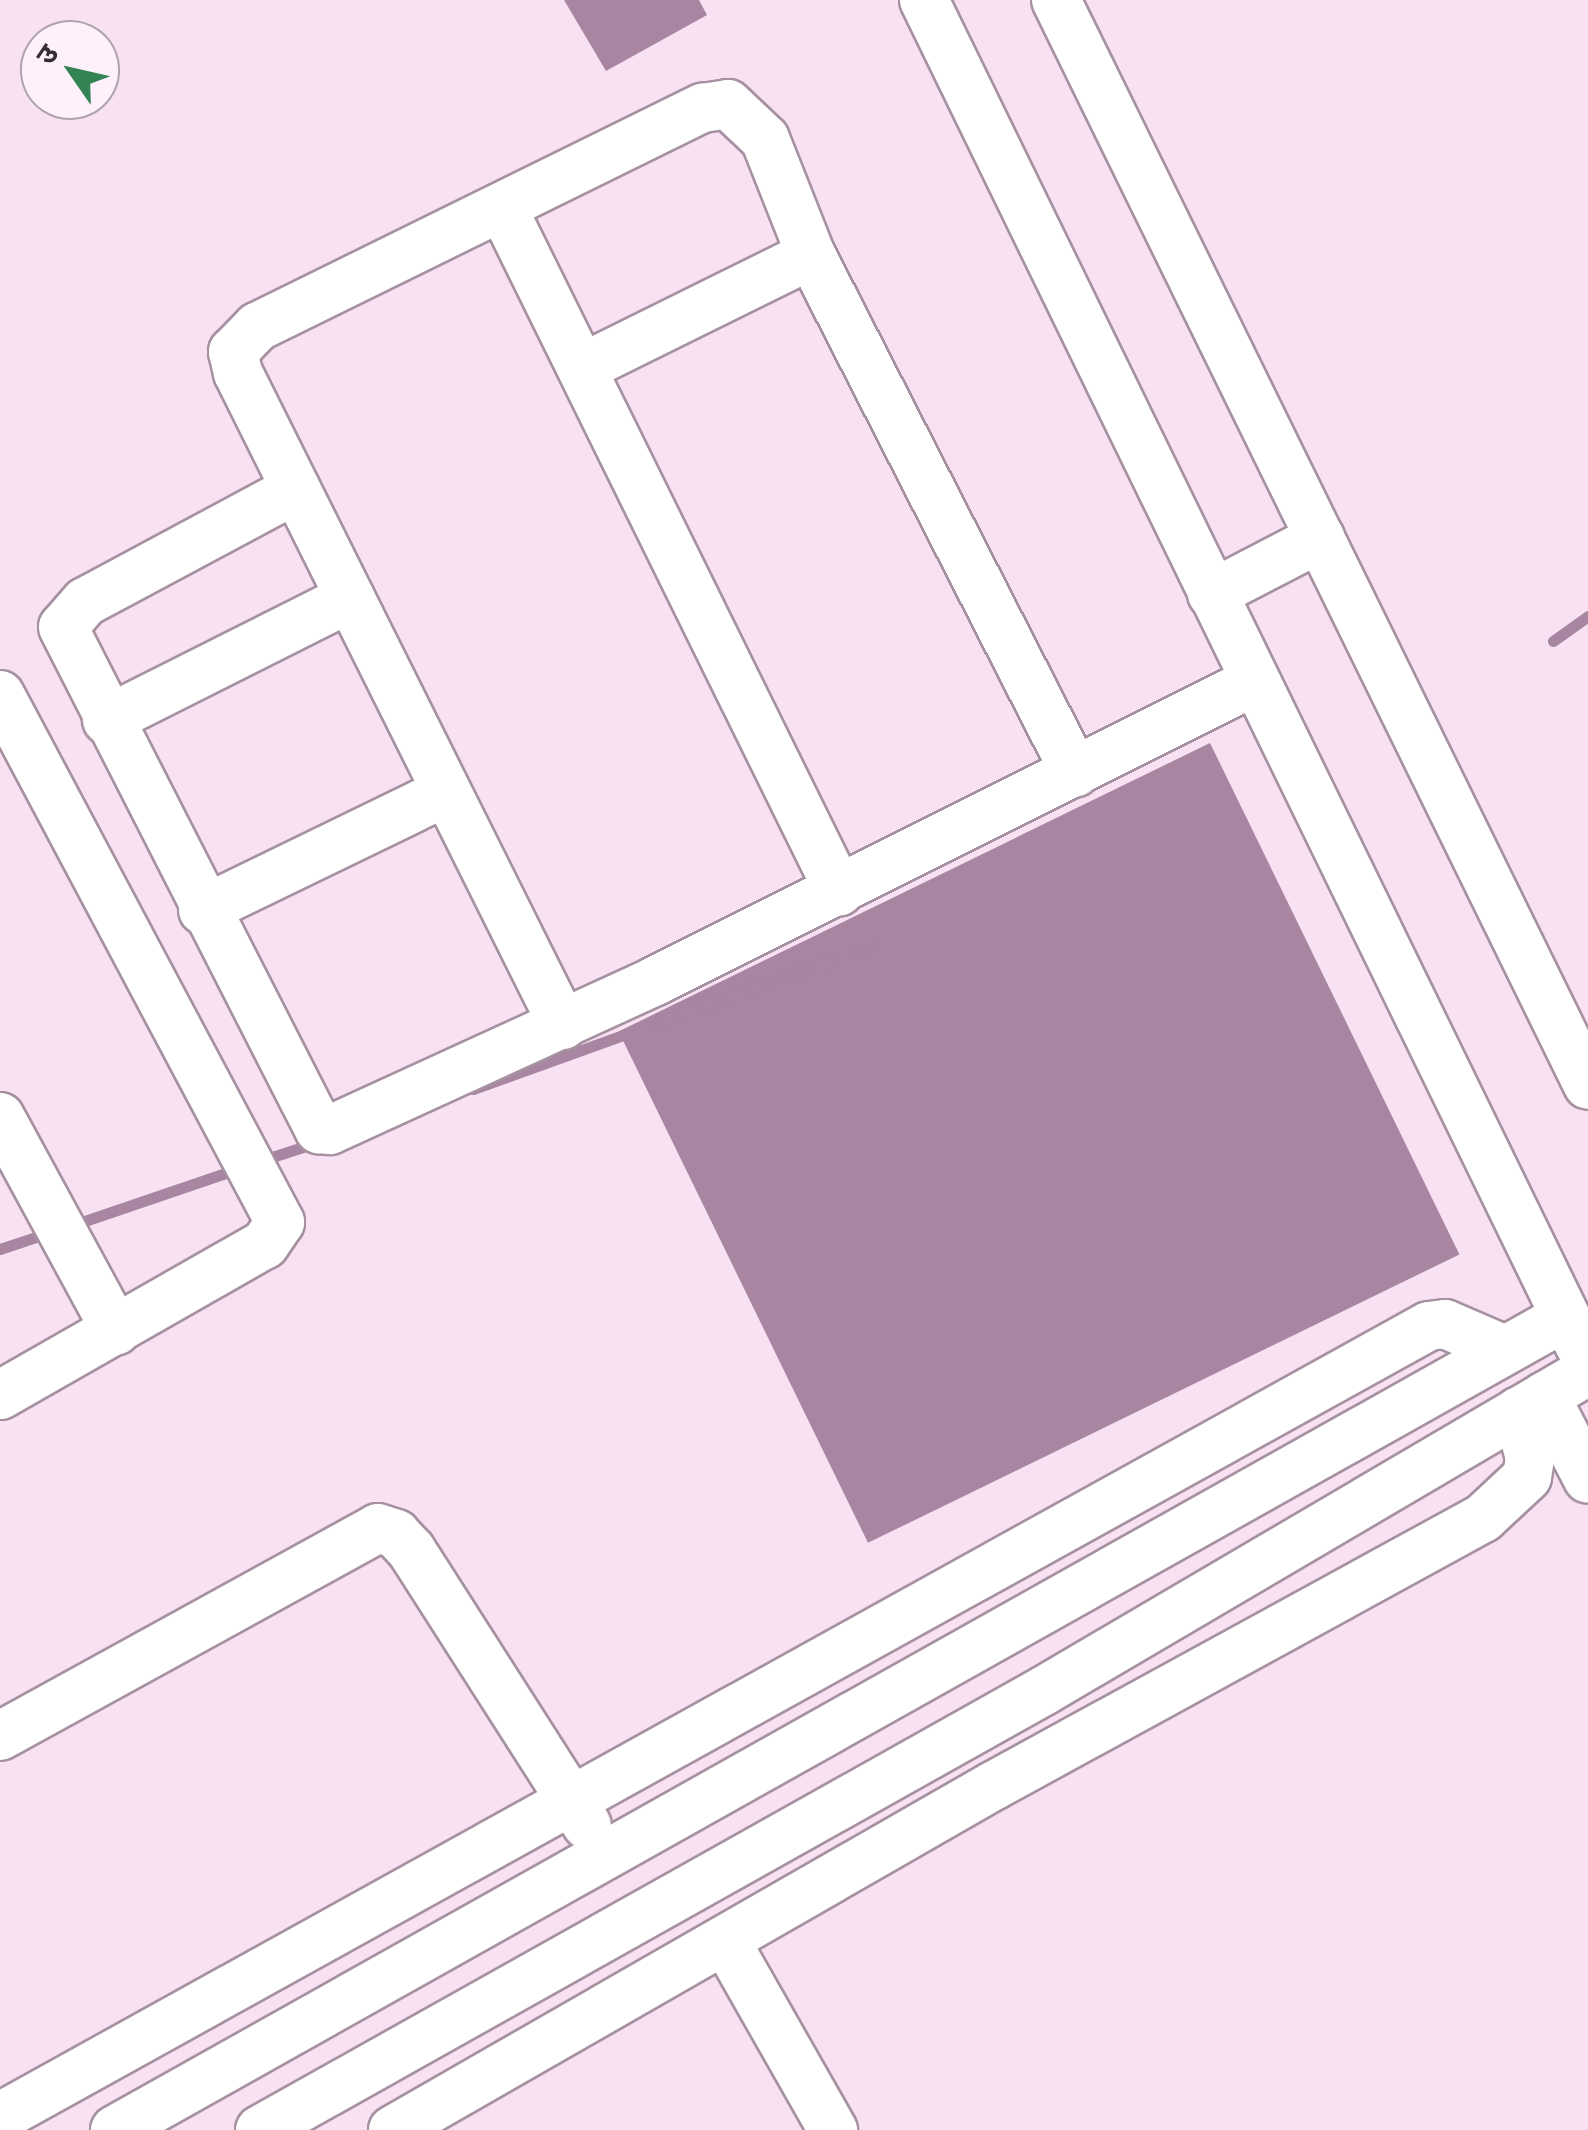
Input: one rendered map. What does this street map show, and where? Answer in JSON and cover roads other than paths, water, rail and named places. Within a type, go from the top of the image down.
[{"type":"street","points":[[924,0],[1588,1362]]},
{"type":"street","points":[[1056,0],[1588,1085]]},
{"type":"street","points":[[563,1025],[238,373],[233,352],[242,336],[703,108],[728,104],[765,139],[811,255],[1075,772]]},
{"type":"street","points":[[502,208],[839,890]]},
{"type":"street","points":[[582,368],[811,255]]},
{"type":"street","points":[[296,489],[72,612],[63,627],[66,640],[203,910],[319,1128],[330,1130],[563,1025],[1255,681]]},
{"type":"street","points":[[1212,594],[1320,538]]},
{"type":"street","points":[[107,720],[350,598]]},
{"type":"street","points":[[0,695],[278,1210],[276,1234],[265,1244],[0,1395]]},
{"type":"street","points":[[203,910],[446,792]]},
{"type":"street","points":[[0,1118],[116,1331]]},
{"type":"street","points":[[114,2130],[1565,1317]]},
{"type":"street","points":[[0,2117],[1430,1326],[1444,1324],[1506,1350]]},
{"type":"street","points":[[260,2130],[1045,1690],[1588,1370]]},
{"type":"street","points":[[1531,1404],[1588,1479]]},
{"type":"street","points":[[392,2130],[1483,1518],[1527,1477],[1531,1404]]},
{"type":"street","points":[[0,1736],[378,1528],[396,1534],[411,1550],[573,1799],[603,1855]]},
{"type":"street","points":[[725,1940],[833,2130]]},
{"type":"waterway","points":[[1553,641],[1588,616]]},
{"type":"waterway","points":[[473,1089],[874,945]]},
{"type":"waterway","points":[[260,1161],[318,1142]]},
{"type":"waterway","points":[[70,1226],[237,1169]]},
{"type":"waterway","points":[[0,1249],[48,1233]]}]
